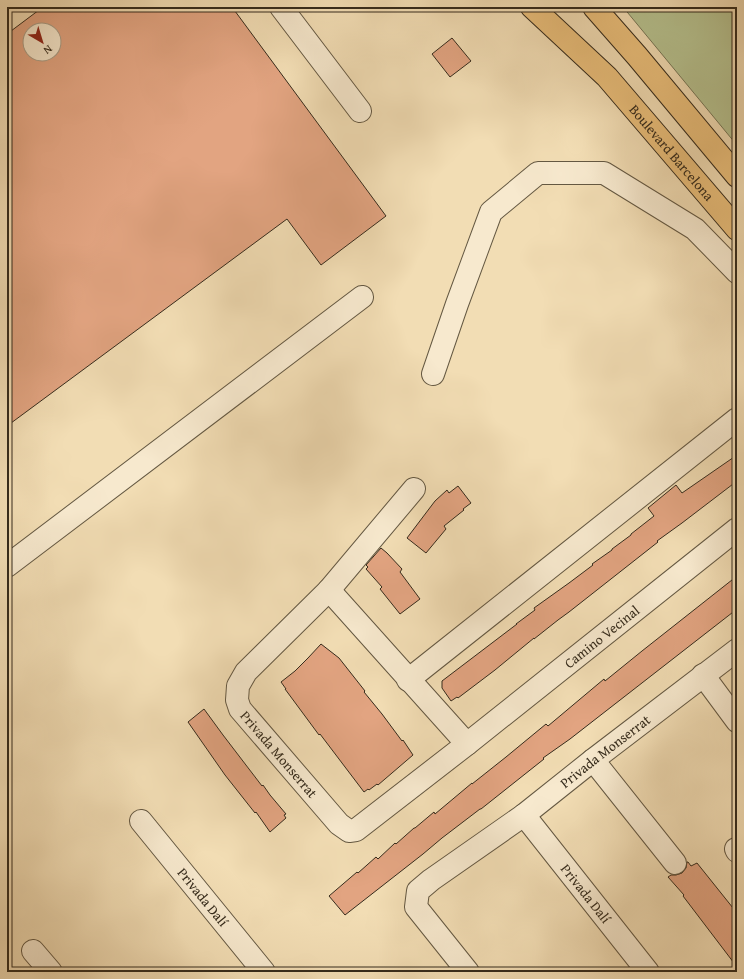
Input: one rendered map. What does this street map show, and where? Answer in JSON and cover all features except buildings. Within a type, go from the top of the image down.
[{"type":"main road","name":"Boulevard Barcelona","points":[[532,7],[607,77],[737,229]]},
{"type":"main road","points":[[594,7],[737,176]]},
{"type":"street","points":[[281,7],[360,112]]},
{"type":"street","points":[[433,374],[491,212],[538,173],[604,173],[695,229],[737,272]]},
{"type":"street","points":[[7,566],[362,297]]},
{"type":"street","points":[[408,680],[737,419]]},
{"type":"street","name":"Privada Monserrat","points":[[414,490],[329,590],[246,672],[238,686],[236,700],[240,709],[339,824],[349,831],[356,830],[467,744]]},
{"type":"street","name":"Camino Vecinal","points":[[467,744],[737,529]]},
{"type":"street","points":[[329,590],[408,680],[467,744]]},
{"type":"street","name":"Privada Monserrat","points":[[468,972],[416,907],[418,891],[431,880],[524,815],[593,760],[737,650]]},
{"type":"street","points":[[703,675],[737,721]]},
{"type":"street","points":[[593,760],[675,863]]},
{"type":"street","name":"Privada Dalí","points":[[524,815],[648,972]]},
{"type":"street","name":"Privada Dalí","points":[[141,822],[264,972]]},
{"type":"street","points":[[34,951],[52,972]]},
{"type":"green space","points":[[623,7],[737,7],[737,145],[731,138]]}]
